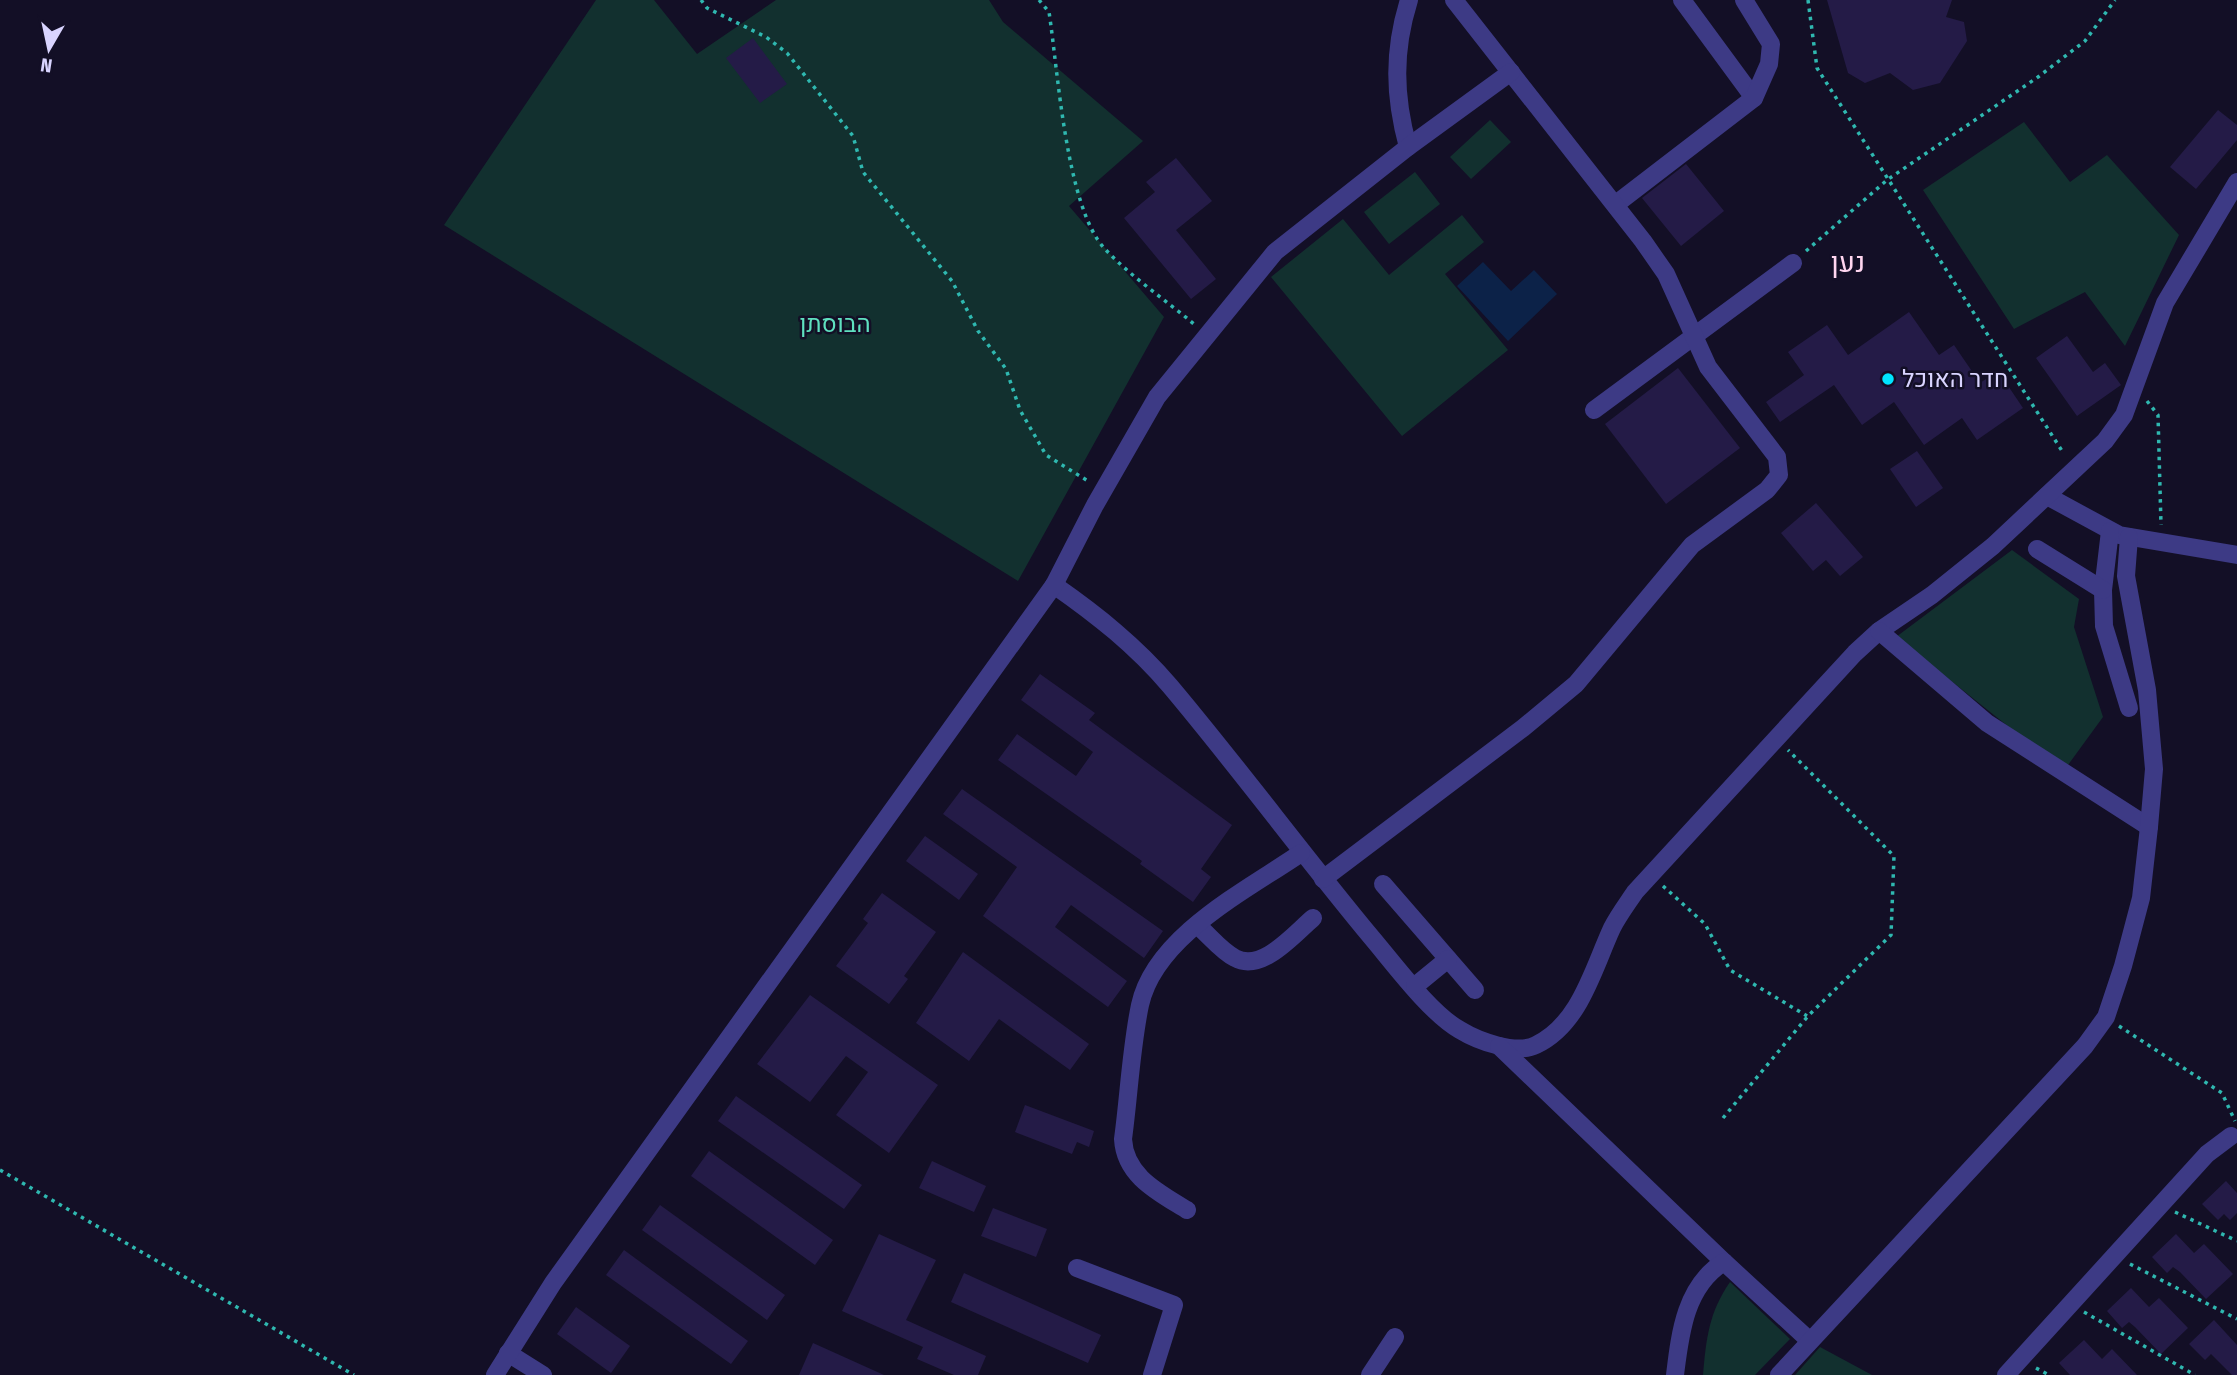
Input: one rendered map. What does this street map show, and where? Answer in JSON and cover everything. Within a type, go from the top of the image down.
[{"type":"street","points":[[1408,147],[1401,121],[1395,62],[1409,0]]},
{"type":"street","points":[[1323,879],[1523,728],[1576,684],[1692,545],[1767,490],[1779,475],[1777,457],[1708,367],[1665,274],[1616,204],[1454,0]]},
{"type":"street","points":[[1616,204],[1754,98],[1769,64],[1771,44],[1744,0]]},
{"type":"street","points":[[1690,3],[1754,98]]},
{"type":"street","points":[[495,1375],[561,1272],[1054,585],[1103,490],[1157,397],[1206,334],[1275,252],[1408,147],[1511,72]]},
{"type":"street","points":[[1054,585],[1108,623],[1168,684],[1301,853],[1415,986],[1460,1030],[1515,1049],[1534,1046],[1559,1029],[1584,994],[1614,924],[1635,892],[1777,738],[1879,631],[1932,595],[1993,547],[2105,441],[2124,415],[2165,303],[2237,182]]},
{"type":"street","points":[[1594,410],[1793,263]]},
{"type":"street","points":[[2047,496],[2110,531],[2129,537],[2237,555]]},
{"type":"street","points":[[2110,531],[2103,590],[2104,626],[2129,708]]},
{"type":"street","points":[[1779,1375],[2085,1046],[2106,1017],[2141,898],[2154,769],[2147,690],[2126,576],[2129,537]]},
{"type":"street","points":[[2037,549],[2103,590]]},
{"type":"street","points":[[1879,631],[1987,723],[2149,827]]},
{"type":"street","points":[[1187,1210],[1136,1173],[1124,1155],[1141,1003],[1153,973],[1170,949],[1197,925],[1301,853]]},
{"type":"street","points":[[1383,884],[1475,990]]},
{"type":"street","points":[[1197,925],[1234,958],[1250,963],[1263,959],[1313,918]]},
{"type":"street","points":[[1415,986],[1448,959]]},
{"type":"street","points":[[1496,1044],[1810,1341]]},
{"type":"street","points":[[2006,1375],[2207,1154],[2234,1131]]},
{"type":"street","points":[[1675,1375],[1681,1326],[1698,1288],[1712,1270],[1724,1262]]},
{"type":"street","points":[[1077,1268],[1174,1305],[1152,1375]]},
{"type":"street","points":[[1370,1375],[1395,1337]]},
{"type":"street","points":[[508,1353],[543,1375]]},
{"type":"path","points":[[701,0],[707,8],[766,37],[787,52],[853,136],[863,172],[952,281],[978,331],[1006,369],[1020,410],[1046,456],[1103,490]]},
{"type":"path","points":[[1039,0],[1049,12],[1074,180],[1087,220],[1103,248],[1206,334]]},
{"type":"path","points":[[1808,0],[1817,68],[2064,454]]},
{"type":"path","points":[[1793,263],[1887,180],[2085,41],[2115,0]]},
{"type":"path","points":[[2136,387],[2158,415],[2161,541]]},
{"type":"path","points":[[1723,1118],[1808,1016],[1891,935],[1894,856],[1777,738]]},
{"type":"path","points":[[1651,875],[1705,925],[1730,970],[1808,1016]]},
{"type":"path","points":[[2106,1017],[2222,1093],[2234,1131]]},
{"type":"path","points":[[0,1170],[354,1375]]},
{"type":"path","points":[[2161,1206],[2237,1241]]},
{"type":"path","points":[[2116,1256],[2237,1318]]},
{"type":"path","points":[[2070,1304],[2195,1375]]},
{"type":"green space","name":"הבוסתן","points":[[596,0],[654,0],[697,54],[776,0],[989,0],[1003,22],[1143,141],[1069,206],[1164,317],[1018,581],[444,225]]},
{"type":"green space","points":[[1490,120],[1511,142],[1471,179],[1450,157]]},
{"type":"green space","points":[[2024,122],[2070,182],[2107,155],[2179,235],[2125,346],[2085,292],[2014,329],[1923,190]]},
{"type":"green space","points":[[1415,172],[1440,204],[1389,244],[1364,212]]},
{"type":"green space","points":[[1462,215],[1484,242],[1445,274],[1508,350],[1402,436],[1271,277],[1343,219],[1389,275]]},
{"type":"green space","points":[[2012,550],[2079,599],[2074,627],[2103,717],[2068,765],[2014,731],[1896,637]]},
{"type":"green space","points":[[1730,1282],[1790,1339],[1755,1375],[1703,1375],[1710,1326],[1717,1304]]},
{"type":"green space","points":[[1820,1347],[1872,1375],[1795,1375]]},
{"type":"water","points":[[1483,262],[1511,291],[1534,270],[1557,294],[1508,341],[1457,286]]},
{"type":"building","points":[[1827,0],[1952,0],[1946,17],[1964,22],[1967,41],[1940,83],[1913,90],[1890,73],[1865,83],[1848,73]]},
{"type":"building","points":[[753,38],[787,84],[760,103],[726,58]]},
{"type":"building","points":[[2218,110],[2237,125],[2237,140],[2196,189],[2170,167]]},
{"type":"building","points":[[1176,158],[1212,201],[1176,230],[1216,279],[1191,299],[1124,218],[1155,192],[1146,182]]},
{"type":"building","points":[[1686,164],[1724,211],[1681,246],[1642,198]]},
{"type":"building","name":"חדר האוכל","points":[[1909,312],[1939,355],[1954,345],[1980,383],[1998,371],[2023,408],[1977,440],[1962,418],[1924,445],[1894,402],[1862,425],[1834,385],[1780,422],[1766,402],[1804,375],[1788,352],[1827,325],[1848,355]]},
{"type":"building","points":[[2067,336],[2093,372],[2105,363],[2121,385],[2077,416],[2036,358]]},
{"type":"building","points":[[1678,368],[1740,448],[1666,504],[1605,424]]},
{"type":"building","points":[[1917,451],[1943,488],[1916,507],[1890,469]]},
{"type":"building","points":[[1816,503],[1863,557],[1840,576],[1826,560],[1813,571],[1781,533]]},
{"type":"building","points":[[1040,674],[1095,713],[1089,720],[1232,825],[1201,869],[1211,877],[1193,902],[1140,864],[1142,861],[998,760],[1017,734],[1076,776],[1093,752],[1021,700]]},
{"type":"building","points":[[962,789],[1163,931],[1144,958],[1071,905],[1055,927],[1127,981],[1108,1007],[983,916],[1017,867],[943,814]]},
{"type":"building","points":[[925,836],[978,874],[959,900],[906,861]]},
{"type":"building","points":[[882,893],[936,932],[904,976],[908,979],[889,1004],[836,966],[868,923],[863,919]]},
{"type":"building","points":[[963,952],[1089,1044],[1070,1070],[999,1019],[969,1061],[916,1023]]},
{"type":"building","points":[[810,995],[938,1085],[889,1153],[836,1115],[868,1072],[846,1056],[810,1102],[757,1064]]},
{"type":"building","points":[[736,1096],[862,1185],[844,1209],[718,1121]]},
{"type":"building","points":[[1025,1105],[1094,1131],[1089,1147],[1077,1142],[1072,1154],[1015,1132]]},
{"type":"building","points":[[709,1151],[833,1240],[815,1265],[691,1176]]},
{"type":"building","points":[[932,1161],[986,1186],[974,1212],[919,1188]]},
{"type":"building","points":[[2226,1181],[2237,1193],[2237,1213],[2230,1220],[2224,1214],[2218,1220],[2202,1204]]},
{"type":"building","points":[[660,1205],[785,1295],[767,1320],[642,1230]]},
{"type":"building","points":[[993,1208],[1047,1229],[1036,1257],[981,1236]]},
{"type":"building","points":[[879,1234],[936,1260],[906,1320],[986,1356],[978,1375],[954,1375],[917,1359],[923,1347],[842,1311]]},
{"type":"building","points":[[2176,1234],[2194,1253],[2204,1244],[2233,1274],[2206,1299],[2180,1272],[2173,1267],[2167,1273],[2152,1257]]},
{"type":"building","points":[[624,1250],[748,1341],[731,1364],[606,1275]]},
{"type":"building","points":[[964,1273],[1101,1335],[1088,1363],[951,1302]]},
{"type":"building","points":[[2131,1288],[2149,1307],[2159,1298],[2188,1328],[2161,1354],[2129,1322],[2122,1328],[2107,1311]]},
{"type":"building","points":[[576,1307],[630,1346],[611,1373],[557,1334]]},
{"type":"building","points":[[2214,1320],[2237,1345],[2237,1375],[2232,1375],[2211,1354],[2205,1360],[2189,1344]]},
{"type":"building","points":[[2084,1340],[2102,1359],[2112,1349],[2137,1375],[2070,1375],[2059,1363]]},
{"type":"building","points":[[813,1343],[884,1375],[799,1375]]},
{"type":"place","name":"חדר האוכל","points":[[1888,379]]},
{"type":"district","name":"נען","points":[[1848,262]]}]
